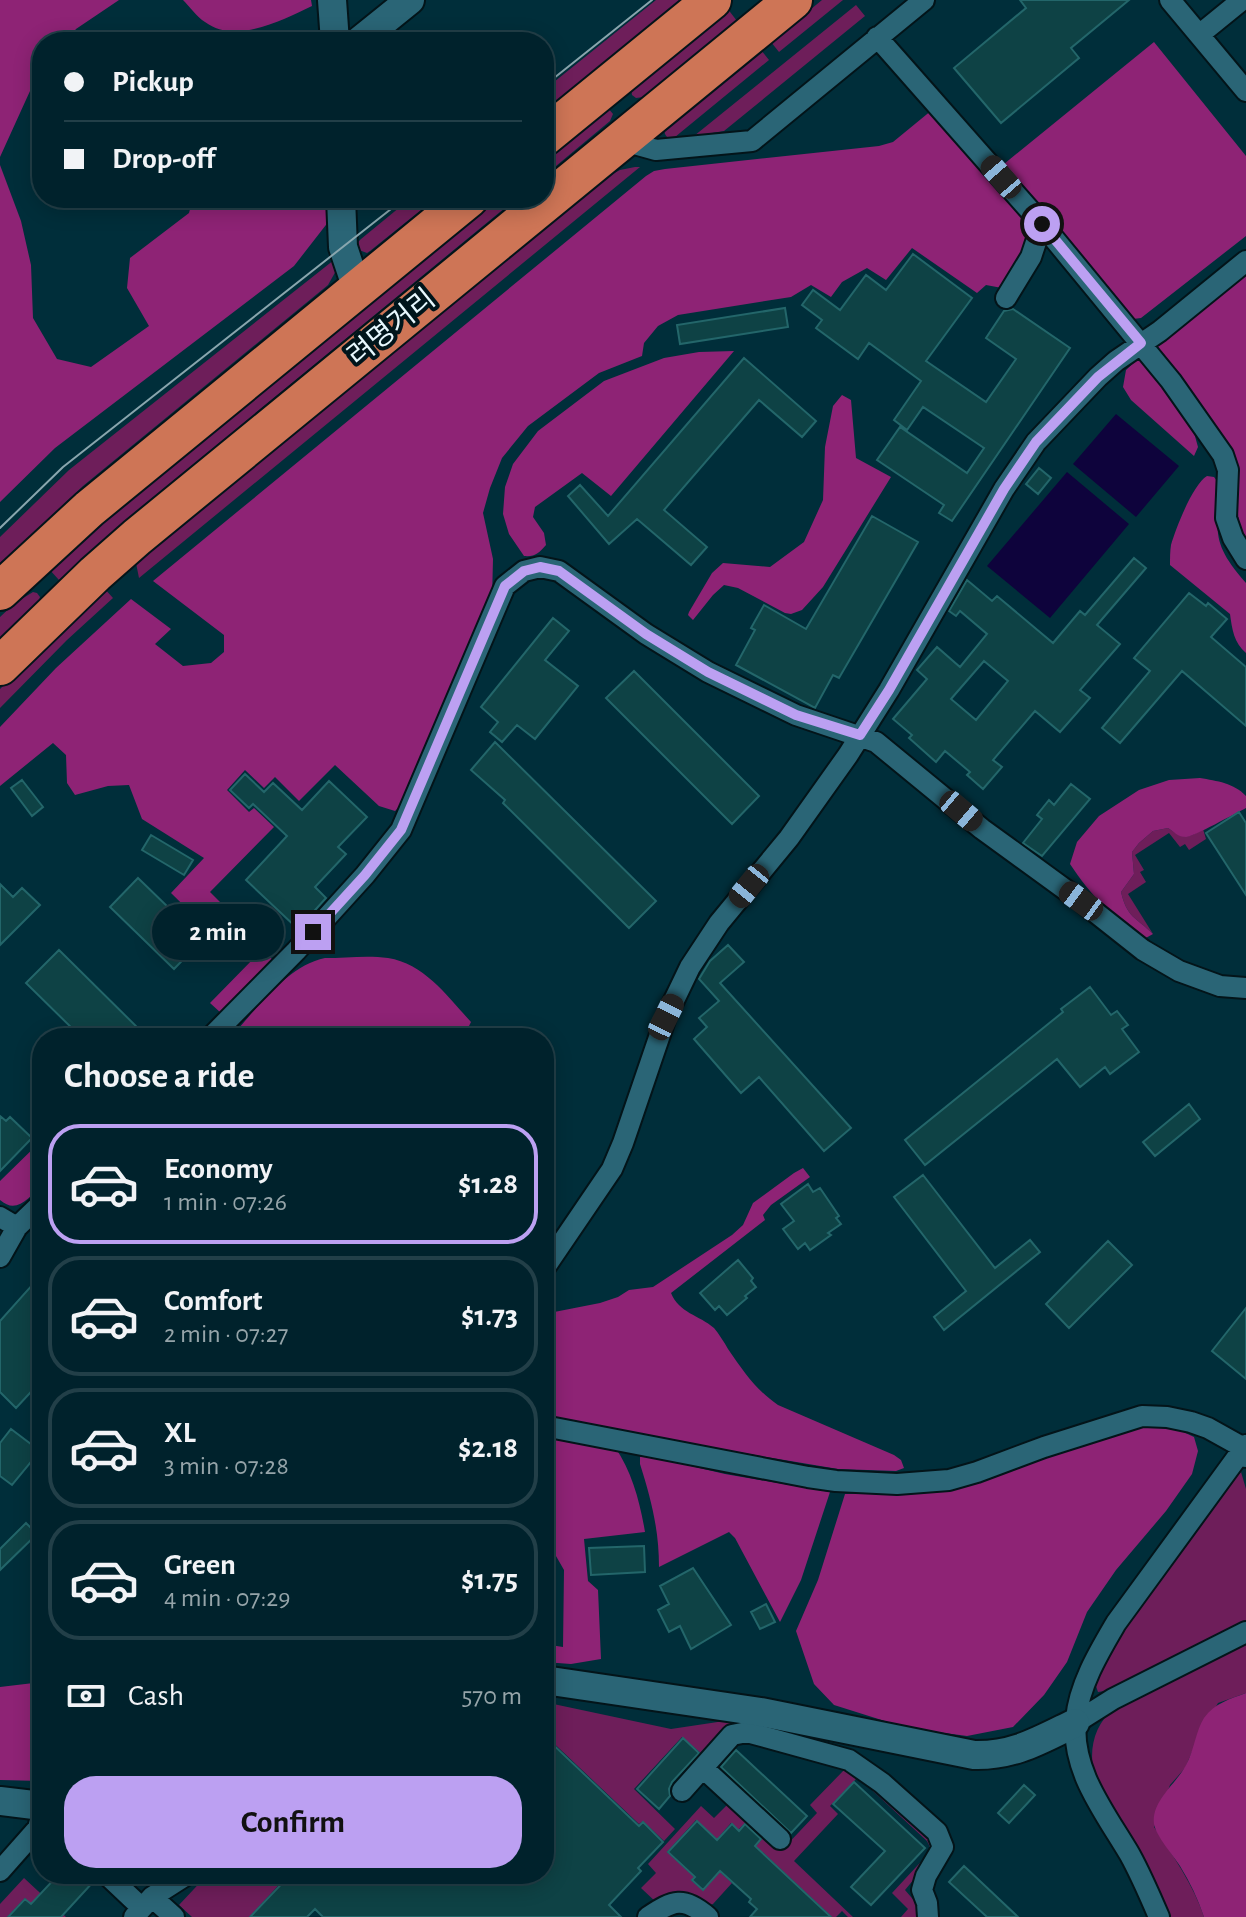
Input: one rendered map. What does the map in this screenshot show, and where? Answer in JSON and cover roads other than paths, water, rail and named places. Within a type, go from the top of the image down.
[{"type":"highway","points":[[554,129],[712,0]]},
{"type":"highway","name":"려명거리","points":[[554,196],[793,0]]},
{"type":"highway","name":"려명거리","points":[[0,591],[89,509],[457,208]]},
{"type":"highway","name":"려명거리","points":[[0,666],[137,537],[539,208]]},
{"type":"street","points":[[332,0],[334,32]]},
{"type":"street","points":[[370,32],[410,0]]},
{"type":"street","points":[[627,136],[638,145],[656,150],[752,141],[924,0]]},
{"type":"street","points":[[1170,0],[1246,91]]},
{"type":"street","points":[[1199,35],[1242,0]]},
{"type":"street","points":[[877,37],[1042,224],[1171,381],[1223,455],[1228,470],[1226,518],[1233,538],[1246,559]]},
{"type":"street","points":[[341,208],[343,247],[357,289]]},
{"type":"street","points":[[1006,298],[1031,257],[1042,224]]},
{"type":"street","points":[[554,1254],[612,1169],[666,1017],[690,967],[719,923],[789,838],[848,755],[889,690],[1004,489],[1036,442],[1098,377],[1246,261]]},
{"type":"street","points":[[220,1028],[306,940],[401,830],[505,586],[524,571],[540,567],[559,571],[646,634],[708,672],[796,715],[876,742],[982,829],[1143,950],[1179,971],[1220,986],[1246,988]]},
{"type":"street","points":[[0,1257],[27,1216]]},
{"type":"street","points":[[554,1428],[808,1477],[897,1484],[949,1480],[1142,1416],[1191,1422],[1208,1428],[1245,1450],[1116,1623],[1082,1691],[1075,1723],[1086,1780],[1130,1856],[1159,1917]]},
{"type":"street","points":[[554,1681],[761,1712],[974,1755],[994,1755],[1041,1740],[1113,1699],[1246,1632]]},
{"type":"street","points":[[682,1791],[732,1735],[747,1732],[849,1760],[882,1783],[941,1839],[943,1847],[926,1876],[922,1890],[928,1917]]},
{"type":"street","points":[[703,1768],[780,1839]]},
{"type":"street","points":[[0,1801],[32,1815]]},
{"type":"street","points":[[0,1871],[32,1830]]},
{"type":"street","points":[[117,1884],[143,1907],[174,1917]]},
{"type":"street","points":[[143,1907],[174,1884]]},
{"type":"street","points":[[648,1917],[673,1903],[685,1902],[708,1917]]},
{"type":"tram line","points":[[554,78],[652,0]]},
{"type":"tram line","points":[[0,528],[63,467],[392,208]]}]
